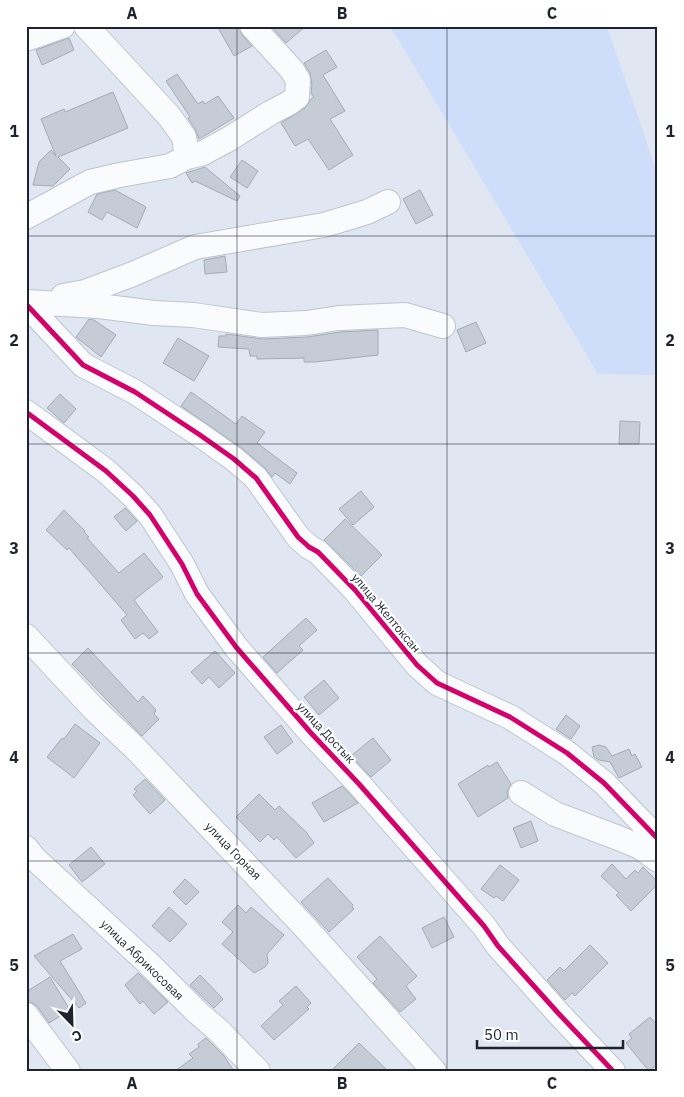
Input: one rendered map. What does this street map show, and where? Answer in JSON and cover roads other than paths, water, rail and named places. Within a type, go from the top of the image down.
[{"type":"street","points":[[26,39],[63,26]]},
{"type":"street","points":[[86,26],[168,116],[184,138],[187,157]]},
{"type":"street","points":[[26,217],[90,182],[170,166],[187,157],[203,152],[229,139],[298,97],[298,80],[292,70],[252,26]]},
{"type":"street","points":[[26,303],[85,292],[134,274],[195,247],[324,225],[367,212],[388,202]]},
{"type":"street","points":[[26,303],[99,306],[262,324],[306,323],[339,318],[405,315],[443,326]]},
{"type":"street","name":"улица Желтоксан","points":[[26,303],[83,365],[135,392],[220,449],[256,478],[298,537],[318,552],[355,590],[417,665],[437,682],[510,717],[567,753],[604,783],[658,839]]},
{"type":"street","name":"улица Достык","points":[[26,412],[106,471],[150,515],[182,564],[197,594],[236,647],[484,926],[498,946],[613,1071]]},
{"type":"street","name":"улица Горная","points":[[26,636],[304,926],[434,1071]]},
{"type":"street","points":[[521,793],[555,814],[640,847],[658,860]]},
{"type":"street","name":"улица Абрикосовая","points":[[26,848],[35,860],[148,962],[197,1012],[220,1031],[258,1071]]},
{"type":"street","points":[[26,1015],[68,1071]]}]
